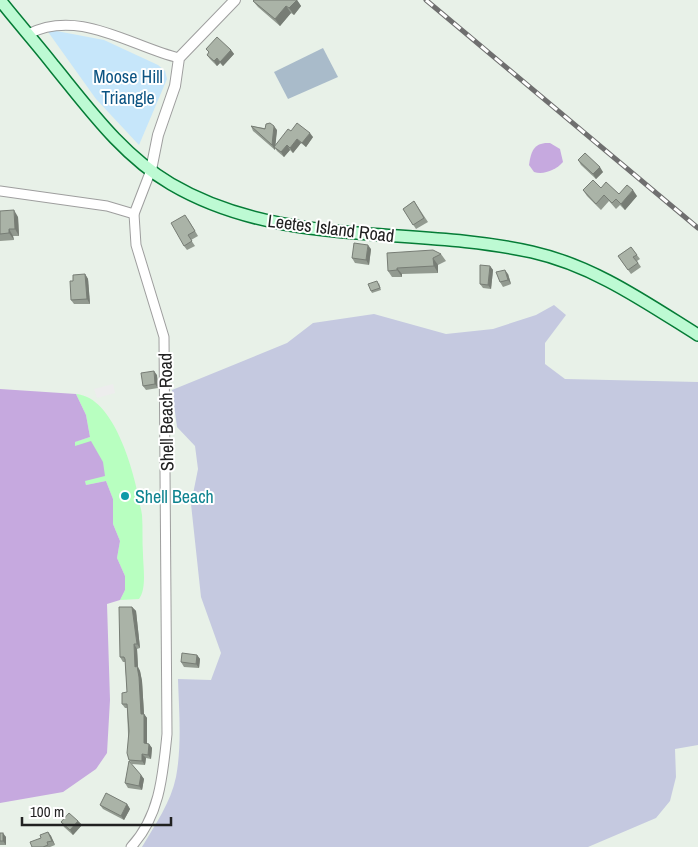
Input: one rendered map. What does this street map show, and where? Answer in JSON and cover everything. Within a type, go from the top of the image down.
[{"type":"main road","name":"Leetes Island Road","points":[[0,0],[109,132],[150,170],[208,203],[279,224],[497,246],[557,258],[603,278],[698,335]]},
{"type":"street","points":[[150,170],[158,135],[175,86],[178,58],[235,0]]},
{"type":"street","points":[[28,34],[54,26],[87,27],[178,58]]},
{"type":"street","name":"Shell Beach Road","points":[[131,847],[154,809],[163,781],[167,734],[164,336],[136,246],[134,214],[150,170]]},
{"type":"street","points":[[0,191],[107,206],[134,214]]},
{"type":"shaded area","points":[[323,48],[338,77],[288,99],[274,72]]},
{"type":"shaded area","points":[[550,143],[560,149],[563,162],[550,171],[534,172],[529,165],[534,148],[540,144]]},
{"type":"shaded area","points":[[554,305],[566,315],[545,343],[545,364],[565,379],[698,382],[698,745],[675,749],[676,777],[670,801],[656,818],[588,847],[142,847],[166,804],[176,777],[180,740],[178,679],[211,680],[221,653],[201,597],[191,504],[198,469],[195,446],[177,427],[172,390],[287,343],[313,323],[374,314],[446,334],[493,329],[536,315]]},
{"type":"shaded area","points":[[113,384],[115,393],[97,398],[94,389]]},
{"type":"shaded area","points":[[0,389],[76,394],[86,415],[90,437],[75,442],[75,446],[91,441],[103,462],[105,476],[85,481],[86,485],[106,481],[113,499],[113,524],[120,541],[117,558],[125,576],[125,590],[120,600],[107,604],[110,700],[107,753],[96,769],[63,792],[0,803]]},
{"type":"sand","name":"Shell Beach","points":[[76,394],[90,399],[103,410],[114,425],[130,463],[142,515],[144,577],[143,589],[139,599],[120,600],[125,590],[125,576],[117,558],[120,541],[113,524],[113,499],[106,481],[86,485],[74,442],[90,437],[86,415]]},
{"type":"green space","name":"Moose Hill Triangle","points":[[46,29],[104,40],[158,65],[165,71],[167,79],[139,145],[96,99]]},
{"type":"building","points":[[254,0],[297,0],[289,8],[286,6],[275,19]]},
{"type":"building","points":[[217,37],[231,50],[220,62],[217,58],[214,61],[207,55],[209,52],[206,49]]},
{"type":"building","points":[[270,123],[274,126],[272,145],[251,126],[265,129],[266,124]]},
{"type":"building","points":[[297,123],[310,133],[302,143],[297,139],[290,148],[287,145],[281,152],[274,147],[288,129],[291,131]]},
{"type":"building","points":[[585,153],[600,167],[593,174],[578,160]]},
{"type":"building","points":[[593,180],[601,188],[606,182],[619,194],[627,185],[633,190],[621,204],[616,199],[612,203],[604,195],[596,204],[583,190]]},
{"type":"building","points":[[414,201],[424,218],[413,225],[403,209]]},
{"type":"building","points":[[14,210],[15,229],[9,229],[9,233],[0,234],[0,211]]},
{"type":"building","points":[[185,215],[195,231],[188,235],[192,241],[184,246],[171,223]]},
{"type":"building","points":[[354,243],[368,245],[366,260],[352,258]]},
{"type":"building","points":[[631,247],[637,255],[633,257],[638,263],[628,270],[618,256]]},
{"type":"building","points":[[433,250],[441,254],[433,258],[434,266],[397,268],[397,270],[388,271],[387,253]]},
{"type":"building","points":[[480,265],[490,266],[488,285],[480,284]]},
{"type":"building","points":[[505,270],[508,280],[500,282],[496,272]]},
{"type":"building","points":[[85,274],[87,299],[71,300],[70,281],[73,281],[73,275]]},
{"type":"building","points":[[377,281],[380,288],[371,291],[368,284]]},
{"type":"building","points":[[154,371],[155,384],[143,386],[141,373]]},
{"type":"building","points":[[119,607],[132,607],[137,644],[134,644],[135,667],[137,666],[139,677],[141,714],[144,714],[144,743],[149,744],[148,755],[142,754],[142,761],[129,760],[127,753],[129,731],[127,704],[122,704],[122,693],[127,692],[125,659],[120,657]]},
{"type":"building","points":[[182,653],[197,655],[196,664],[181,662]]},
{"type":"building","points":[[129,761],[141,775],[139,786],[125,783]]},
{"type":"building","points":[[106,793],[127,804],[121,816],[100,805]]},
{"type":"building","points":[[69,813],[78,821],[70,830],[61,822]]},
{"type":"building","points":[[48,832],[52,841],[47,842],[48,845],[32,847],[30,842],[41,838],[40,835]]},
{"type":"building","points":[[0,833],[3,833],[3,841],[0,841]]},
{"type":"railway","points":[[426,0],[698,228]]},
{"type":"place","name":"Shell Beach","points":[[125,496]]}]
